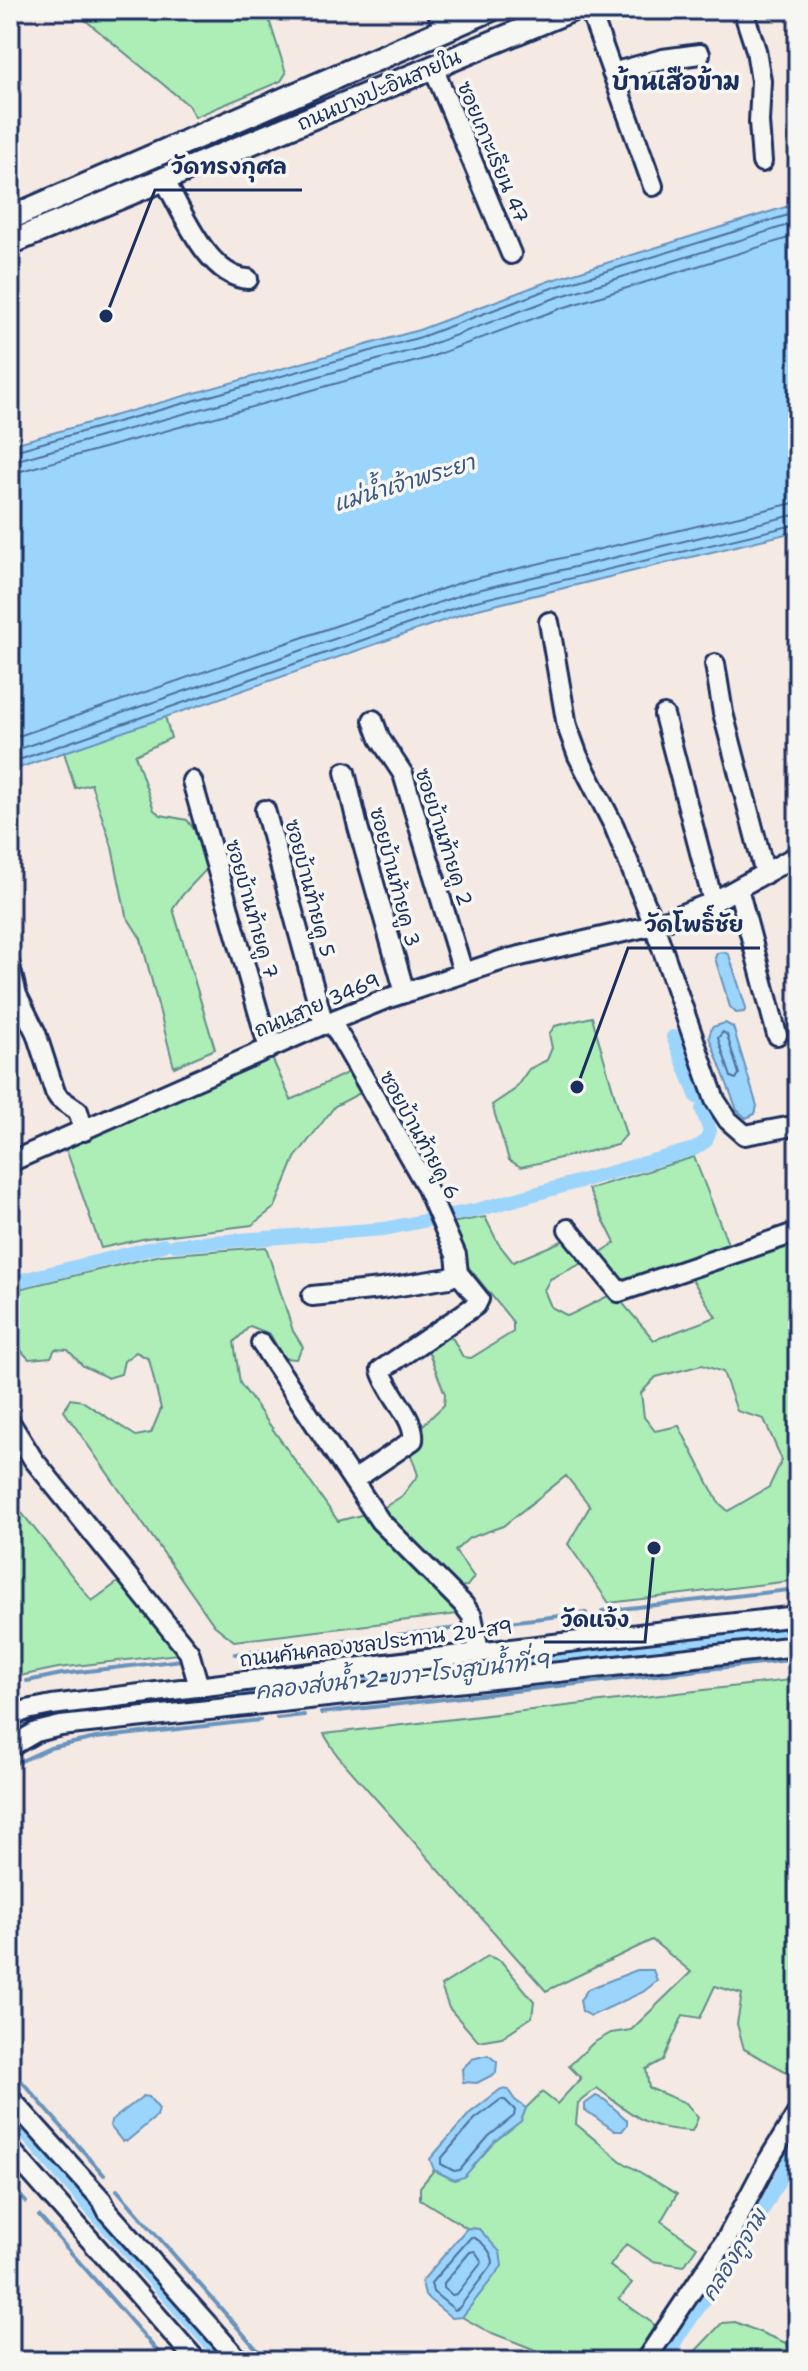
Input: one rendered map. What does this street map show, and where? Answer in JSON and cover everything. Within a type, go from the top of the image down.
[{"type":"main road","name":"ถนนบางปะอินสายใน","points":[[10,218],[360,66],[440,20],[490,10]]},
{"type":"main road","name":"ถนนบางปะอินสายใน","points":[[10,243],[571,10]]},
{"type":"main road","points":[[360,66],[370,94]]},
{"type":"street","points":[[590,10],[653,186]]},
{"type":"street","points":[[743,10],[756,50],[761,81],[759,122],[762,162]]},
{"type":"street","points":[[612,73],[663,59],[700,54]]},
{"type":"street","name":"ซอยเกาะเรียน 47","points":[[433,67],[511,254]]},
{"type":"street","points":[[164,179],[211,258],[225,272],[236,278],[248,279]]},
{"type":"street","points":[[549,622],[567,726],[578,756],[614,826],[654,925],[707,1081],[728,1120],[745,1135],[798,1125]]},
{"type":"street","points":[[715,664],[723,713],[765,874]]},
{"type":"street","points":[[664,715],[713,902]]},
{"type":"street","name":"ซอยบ้านท้ายคู 2","points":[[373,720],[380,739],[403,774],[463,972]]},
{"type":"street","name":"ซอยบ้านท้ายคู 3","points":[[345,772],[405,993]]},
{"type":"street","name":"ซอยบ้านท้ายคู 7","points":[[192,781],[269,1049]]},
{"type":"street","name":"ซอยบ้านท้ายคู 5","points":[[265,810],[327,1023]]},
{"type":"street","name":"ถนนสาย 3469","points":[[10,1162],[327,1023],[503,960],[654,925],[713,902],[798,855]]},
{"type":"street","points":[[738,888],[777,1035]]},
{"type":"street","points":[[10,966],[17,995],[36,1033],[55,1092],[78,1111],[84,1131]]},
{"type":"street","name":"ซอยบ้านท้ายคู 6","points":[[327,1023],[425,1184],[456,1255],[458,1273],[479,1299],[476,1305],[381,1370],[384,1382],[414,1431],[413,1440],[354,1480]]},
{"type":"street","points":[[568,1229],[619,1292],[798,1232]]},
{"type":"street","points":[[312,1296],[381,1289],[449,1278],[458,1273]]},
{"type":"street","points":[[261,1343],[380,1521],[472,1616],[479,1651]]},
{"type":"street","points":[[10,1422],[33,1459],[189,1652],[199,1687]]},
{"type":"street","name":"ถนนคันคลองชลประทาน 2ข-ส9","points":[[10,1717],[52,1705],[199,1687],[308,1689],[479,1651],[798,1616]]},
{"type":"street","points":[[10,1747],[36,1732],[61,1726],[308,1689],[798,1646]]},
{"type":"street","points":[[10,2098],[240,2361]]},
{"type":"street","points":[[645,2361],[727,2238],[798,2112]]},
{"type":"street","points":[[10,2149],[78,2220],[197,2361]]},
{"type":"street","points":[[78,2220],[100,2202]]},
{"type":"green space","points":[[73,10],[266,10],[286,73],[281,81],[195,117],[188,105]]},
{"type":"green space","points":[[165,716],[171,738],[135,755],[154,810],[161,815],[187,820],[202,840],[210,865],[179,898],[173,909],[215,1049],[174,1067],[141,939],[126,915],[112,847],[91,784],[75,788],[64,752]]},
{"type":"green space","points":[[592,1017],[626,1135],[617,1145],[521,1167],[509,1160],[492,1105],[514,1090],[529,1069],[547,1060],[552,1048],[549,1034],[555,1026]]},
{"type":"green space","points":[[271,1056],[291,1100],[355,1069],[364,1091],[335,1106],[295,1158],[275,1207],[252,1225],[147,1238],[101,1248],[66,1149]]},
{"type":"green space","points":[[694,1157],[728,1244],[624,1281],[616,1279],[597,1255],[615,1243],[588,1189]]},
{"type":"green space","points":[[485,1217],[498,1243],[513,1262],[569,1238],[587,1261],[550,1279],[544,1290],[551,1307],[568,1316],[614,1293],[654,1340],[716,1317],[688,1273],[798,1236],[798,1580],[609,1603],[568,1544],[590,1506],[566,1476],[503,1526],[469,1538],[455,1551],[474,1577],[467,1586],[455,1587],[395,1525],[383,1508],[402,1496],[418,1475],[410,1452],[421,1442],[422,1426],[444,1405],[445,1394],[428,1350],[433,1341],[444,1335],[453,1339],[463,1357],[471,1358],[513,1332],[513,1322],[466,1264],[450,1223]],"holes":[[[702,1365],[723,1372],[737,1411],[764,1419],[782,1460],[769,1487],[728,1511],[718,1502],[679,1426],[655,1431],[644,1417],[641,1393],[656,1377]]]},
{"type":"green space","points":[[266,1247],[293,1331],[303,1347],[296,1359],[283,1358],[270,1334],[250,1326],[234,1342],[240,1383],[338,1521],[369,1513],[377,1526],[458,1614],[234,1641],[214,1625],[64,1411],[70,1399],[82,1401],[136,1436],[151,1433],[161,1409],[149,1359],[136,1352],[124,1361],[121,1374],[108,1378],[83,1366],[68,1350],[55,1349],[51,1357],[29,1359],[11,1340],[10,1291],[161,1255]]},
{"type":"green space","points":[[10,1498],[92,1601],[121,1580],[178,1654],[58,1668],[10,1678]]},
{"type":"green space","points":[[798,1679],[798,2078],[744,2049],[737,2024],[742,1994],[715,1986],[700,2018],[683,2015],[663,2060],[646,2069],[649,2088],[686,2103],[698,2118],[692,2131],[651,2124],[630,2113],[597,2088],[578,2103],[576,2124],[621,2161],[677,2194],[661,2221],[697,2247],[684,2266],[652,2261],[626,2244],[610,2266],[632,2283],[619,2299],[655,2325],[633,2361],[555,2361],[462,2317],[501,2266],[479,2229],[467,2228],[420,2199],[420,2187],[434,2170],[454,2180],[464,2176],[495,2141],[521,2121],[526,2108],[542,2092],[557,2104],[581,2078],[569,2066],[593,2043],[611,2033],[631,2030],[691,1972],[652,1940],[546,1991],[337,1755],[324,1734]]},
{"type":"green space","points":[[488,1956],[501,1961],[534,2001],[532,2017],[502,2037],[478,2041],[449,2008],[441,1986]]},
{"type":"green space","points":[[735,2322],[798,2348],[798,2361],[686,2361],[722,2323]]},
{"type":"water","name":"แม่น้ำเจ้าพระยา","points":[[798,203],[798,531],[474,610],[10,771],[10,445],[419,330],[549,281]]},
{"type":"water","points":[[717,953],[729,955],[746,1008],[744,1012],[736,1013],[730,1007],[715,958]]},
{"type":"water","points":[[725,1023],[733,1027],[757,1106],[755,1114],[746,1118],[737,1110],[709,1037],[712,1027]]},
{"type":"water","points":[[637,1970],[653,1970],[657,1981],[643,1992],[591,2016],[582,2011],[580,2000],[588,1989]]},
{"type":"water","points":[[488,2055],[497,2062],[496,2073],[477,2083],[463,2082],[462,2069],[472,2059]]},
{"type":"water","points":[[501,2089],[508,2090],[526,2108],[521,2121],[495,2141],[464,2177],[454,2180],[434,2170],[430,2159],[470,2113]]},
{"type":"water","points":[[143,2096],[149,2097],[159,2109],[157,2116],[127,2141],[122,2141],[110,2126],[111,2121]]},
{"type":"water","points":[[596,2096],[627,2120],[622,2131],[615,2131],[585,2110],[585,2104]]},
{"type":"water","points":[[467,2228],[479,2229],[500,2252],[502,2266],[462,2317],[452,2318],[425,2296],[422,2281]]},
{"type":"waterway","points":[[673,1037],[697,1097]]},
{"type":"waterway","points":[[446,1216],[694,1149],[706,1141],[710,1131],[702,1109]]},
{"type":"waterway","points":[[175,1245],[384,1229],[433,1219]]},
{"type":"waterway","points":[[10,1283],[164,1245]]},
{"type":"waterway","points":[[602,1611],[798,1589]]},
{"type":"waterway","points":[[481,1625],[586,1613]]},
{"type":"waterway","points":[[336,1642],[467,1627]]},
{"type":"waterway","name":"คลองส่งน้ำ 2 ขวา-โรงสูบน้ำที่ 9","points":[[10,1729],[50,1714],[798,1633]]},
{"type":"waterway","points":[[235,1654],[323,1644]]},
{"type":"waterway","points":[[321,1713],[798,1659]]},
{"type":"waterway","points":[[27,1681],[182,1660]]},
{"type":"waterway","points":[[10,1686],[14,1684]]},
{"type":"waterway","points":[[277,1718],[304,1715]]},
{"type":"waterway","points":[[10,1766],[50,1748],[96,1738],[260,1720]]},
{"type":"waterway","points":[[10,2068],[104,2175]]},
{"type":"waterway","name":"คลองส่งน้ำ 2 ขวา-โรงสูบน้ำที่ 9","points":[[10,2116],[225,2361]]},
{"type":"waterway","name":"คลองคูจาม","points":[[665,2361],[678,2337],[750,2234],[798,2146]]},
{"type":"waterway","points":[[10,2184],[26,2202]]},
{"type":"waterway","points":[[117,2190],[267,2361]]},
{"type":"waterway","points":[[39,2216],[166,2361]]},
{"type":"place","name":"วัดทรงกุศล","points":[[106,316]]},
{"type":"place","name":"วัดโพธิ์ชัย","points":[[577,1087]]},
{"type":"place","name":"วัดแจ้ง","points":[[654,1548]]},
{"type":"district","name":"บ้านเสือข้าม","points":[[676,82]]}]
